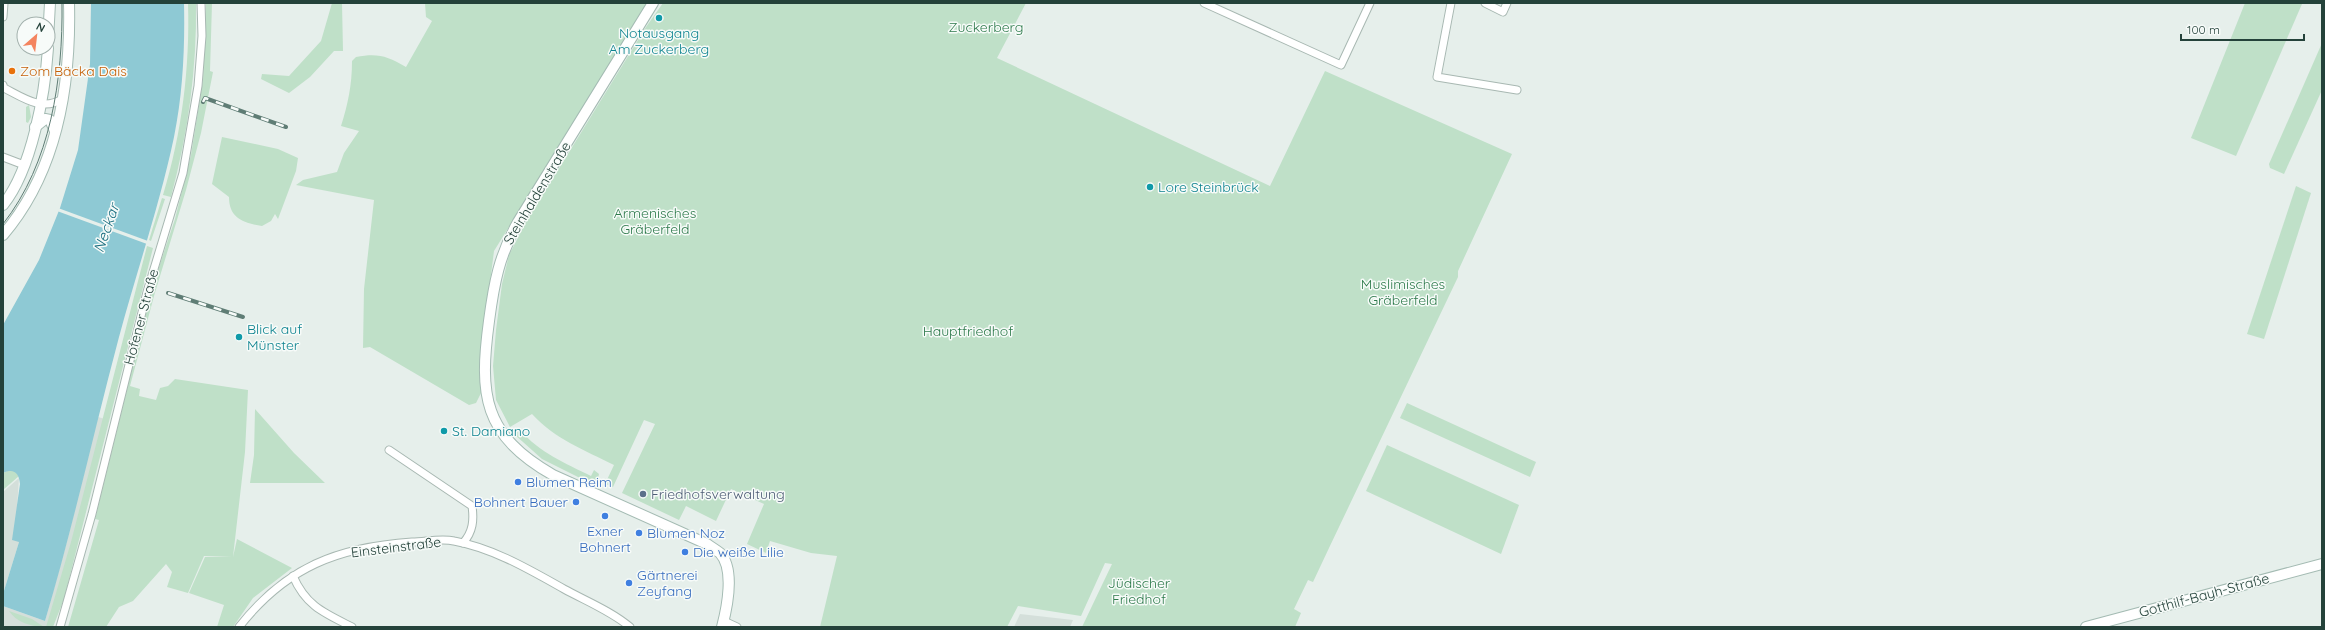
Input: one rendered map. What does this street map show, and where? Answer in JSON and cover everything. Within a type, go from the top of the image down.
[{"type":"street","points":[[3,18],[4,3]]},
{"type":"street","points":[[49,16],[50,3]]},
{"type":"street","points":[[3,235],[20,214],[39,181],[55,131],[62,99],[69,41],[69,3]]},
{"type":"street","name":"Hofener Straße","points":[[60,627],[92,514],[145,299],[183,174],[198,86],[202,36],[201,3]]},
{"type":"street","name":"Steinhaldenstraße","points":[[653,3],[518,222],[503,251],[494,284],[484,363],[484,384],[488,403],[500,430],[512,445],[534,464],[553,475],[707,544],[720,554],[727,565],[729,577],[723,624]]},
{"type":"street","points":[[1204,3],[1341,64],[1370,3]]},
{"type":"street","points":[[1451,3],[1437,77],[1517,90]]},
{"type":"street","points":[[1485,3],[1503,12],[1507,3]]},
{"type":"street","points":[[3,205],[24,165],[35,128],[47,56]]},
{"type":"street","points":[[3,87],[39,104],[53,105],[62,99]]},
{"type":"street","points":[[39,104],[50,120],[55,131]]},
{"type":"street","points":[[35,128],[45,119],[50,120]]},
{"type":"street","points":[[3,157],[24,165]]},
{"type":"street","points":[[389,450],[472,506],[474,519],[470,536],[463,543]]},
{"type":"street","name":"Einsteinstraße","points":[[239,627],[256,606],[293,576],[318,562],[338,554],[377,547],[452,540],[486,549],[524,568],[630,627]]},
{"type":"street","name":"Gotthilf-Bayh-Straße","points":[[2086,627],[2322,564]]},
{"type":"street","points":[[293,576],[306,600],[315,608],[352,627]]},
{"type":"street","points":[[723,624],[737,627]]},
{"type":"shaded area","points":[[98,417],[105,419],[50,627],[3,627],[3,606],[45,621]]},
{"type":"shaded area","points":[[19,478],[16,522],[19,542],[3,594],[3,492]]},
{"type":"shaded area","points":[[1020,614],[1073,620],[1070,627],[1014,627]]},
{"type":"green space","points":[[188,3],[196,3],[193,77],[187,125],[171,197],[163,195],[170,172],[180,124],[188,51]]},
{"type":"green space","points":[[206,3],[212,3],[210,71],[213,72],[201,133],[186,190],[154,296],[130,386],[140,389],[139,396],[156,400],[160,388],[168,386],[175,379],[248,390],[245,452],[233,557],[237,539],[292,568],[253,598],[233,627],[217,627],[224,605],[189,593],[205,557],[232,557],[204,556],[188,593],[167,587],[172,572],[166,564],[133,601],[119,607],[106,627],[68,627],[99,520],[95,519],[152,288],[175,219],[191,155],[203,80]]},
{"type":"green space","points":[[332,3],[342,3],[343,51],[334,51],[310,77],[289,93],[261,79],[262,74],[289,76],[321,41]]},
{"type":"green space","points":[[425,3],[648,3],[494,251],[481,353],[481,393],[476,403],[469,405],[370,347],[363,348],[364,289],[374,200],[296,185],[303,180],[337,172],[344,153],[359,131],[341,126],[349,94],[352,61],[356,57],[370,55],[382,56],[406,67],[432,21],[426,17]]},
{"type":"green space","name":"Hauptfriedhof","points":[[663,3],[1026,3],[997,58],[1270,186],[1325,71],[1512,154],[1458,271],[1458,277],[1313,582],[1308,580],[1294,609],[1301,613],[1295,627],[1082,627],[1112,564],[1105,563],[1081,616],[1018,606],[1007,627],[820,627],[837,556],[811,553],[770,541],[766,553],[747,544],[764,504],[731,489],[716,521],[686,506],[679,520],[622,493],[655,424],[644,420],[613,487],[605,484],[614,465],[560,437],[541,423],[532,414],[510,427],[496,400],[493,366],[502,284],[509,255],[526,222],[646,27]]},
{"type":"green space","points":[[2245,3],[2302,4],[2236,156],[2191,138]]},
{"type":"green space","points":[[2322,43],[2322,90],[2284,174],[2270,168],[2269,164]]},
{"type":"green space","points":[[29,105],[31,117],[28,123],[26,122],[26,107]]},
{"type":"green space","points":[[222,137],[278,149],[298,158],[296,171],[278,219],[275,214],[271,221],[262,226],[243,221],[234,215],[231,210],[229,197],[212,184]]},
{"type":"green space","points":[[2296,186],[2311,193],[2264,339],[2247,334]]},
{"type":"green space","points":[[162,198],[165,199],[151,241],[149,240]]},
{"type":"green space","points":[[147,246],[153,248],[64,599],[53,627],[46,627],[71,542]]},
{"type":"green space","points":[[1407,403],[1536,462],[1530,477],[1400,418]]},
{"type":"green space","points":[[255,409],[294,453],[325,483],[250,483],[254,455]]},
{"type":"green space","points":[[520,430],[536,445],[562,462],[591,476],[594,470],[599,474],[597,483],[594,485],[542,459],[514,434]]},
{"type":"green space","points":[[1387,445],[1519,505],[1501,554],[1366,491]]},
{"type":"green space","points":[[10,470],[15,471],[19,476],[3,490],[3,473]]},
{"type":"green space","points":[[9,611],[32,619],[44,627],[34,626],[20,621]]},
{"type":"water","name":"Neckar","points":[[91,3],[184,3],[183,70],[180,104],[168,162],[119,337],[65,550],[45,621],[3,606],[3,594],[19,542],[12,540],[20,484],[15,472],[10,471],[3,473],[3,325],[39,260],[60,208],[78,150],[90,64]]},
{"type":"pier","points":[[58,208],[148,241],[147,244],[57,211]]},
{"type":"tram line","points":[[3,224],[19,200],[33,174],[51,119],[60,61],[62,3]]},
{"type":"railway","points":[[203,102],[205,98],[286,127]]},
{"type":"railway","points":[[168,293],[243,317]]},
{"type":"place","name":"Notausgang Am Zuckerberg","points":[[659,18]]},
{"type":"place","name":"Zom Bäcka Dais","points":[[12,71]]},
{"type":"place","name":"Lore Steinbrück","points":[[1150,187]]},
{"type":"place","name":"Blick auf Münster","points":[[239,337]]},
{"type":"place","name":"St. Damiano","points":[[444,431]]},
{"type":"place","name":"Blumen Reim","points":[[518,482]]},
{"type":"place","name":"Friedhofsverwaltung","points":[[643,494]]},
{"type":"place","name":"Bohnert Bauer","points":[[576,502]]},
{"type":"place","name":"Exner Bohnert","points":[[605,516]]},
{"type":"place","name":"Blumen Noz","points":[[639,533]]},
{"type":"place","name":"Die weiße Lilie","points":[[685,552]]},
{"type":"place","name":"Gärtnerei Zeyfang","points":[[629,583]]},
{"type":"park label","name":"Zuckerberg","points":[[986,27]]},
{"type":"park label","name":"Armenisches Gräberfeld","points":[[655,222]]},
{"type":"park label","name":"Muslimisches Gräberfeld","points":[[1403,292]]},
{"type":"park label","name":"Jüdischer Friedhof","points":[[1139,592]]}]
